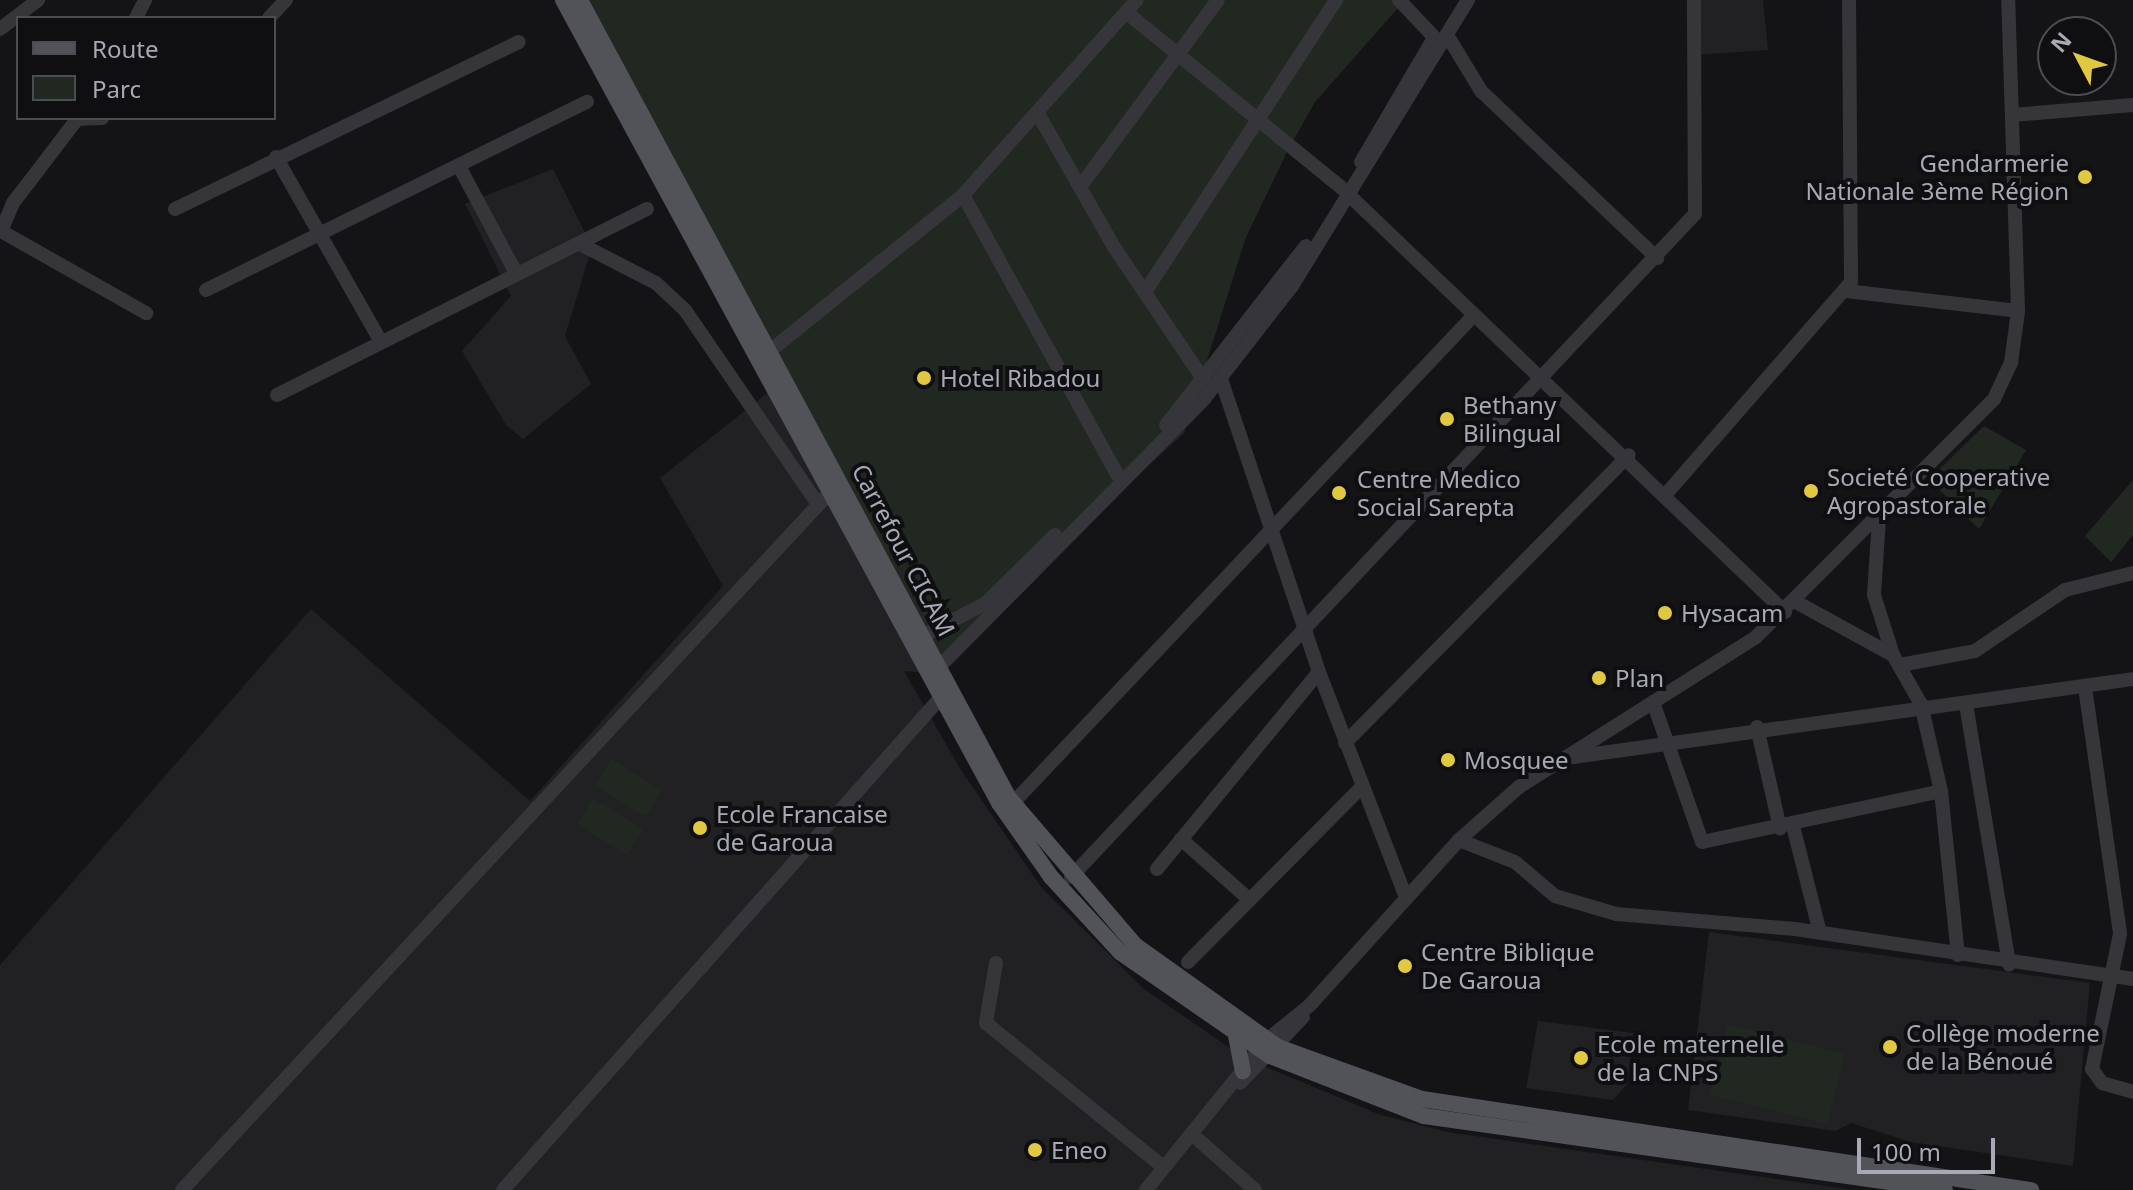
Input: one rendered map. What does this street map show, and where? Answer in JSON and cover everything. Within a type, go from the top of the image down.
[{"type":"main road","points":[[563,0],[999,803],[1051,877],[1121,953],[1236,1036],[1367,1084],[1479,1112],[1856,1172],[1945,1190]]},
{"type":"main road","name":"Carrefour CICAM","points":[[580,0],[1013,803],[1071,877],[1135,945],[1268,1048]]},
{"type":"main road","points":[[1236,1036],[1243,1071]]},
{"type":"main road","points":[[1856,1172],[2031,1190]]},
{"type":"street","points":[[17,16],[38,0]]},
{"type":"street","points":[[271,16],[286,0]]},
{"type":"street","points":[[770,351],[963,195],[1137,0]]},
{"type":"street","points":[[1080,187],[1218,0]]},
{"type":"street","points":[[1145,292],[1261,122],[1336,0]]},
{"type":"street","points":[[1399,0],[1441,36],[1481,91],[1657,258]]},
{"type":"street","points":[[1441,36],[1457,0]]},
{"type":"street","points":[[939,667],[1221,379],[1347,193],[1441,36],[1468,0]]},
{"type":"street","points":[[1071,877],[1542,381],[1695,214],[1694,0]]},
{"type":"street","points":[[1667,493],[1846,291],[1855,142],[1849,0]]},
{"type":"street","points":[[1146,1190],[1230,1090],[1459,840],[1562,759],[1726,661],[1790,607],[1994,399],[2011,363],[2018,311],[2008,0]]},
{"type":"street","points":[[1126,12],[1347,193],[1542,381],[1629,455],[1790,607],[1896,660],[1975,651],[2065,590],[2133,573]]},
{"type":"street","points":[[0,29],[16,17]]},
{"type":"street","points":[[175,209],[276,157],[519,42]]},
{"type":"street","points":[[206,290],[460,168],[587,102]]},
{"type":"street","points":[[2012,115],[2133,105]]},
{"type":"street","points":[[1037,112],[1145,292],[1205,382]]},
{"type":"street","points":[[76,120],[13,203],[0,235],[146,313]]},
{"type":"street","points":[[276,157],[323,232],[380,340]]},
{"type":"street","points":[[460,168],[516,273]]},
{"type":"street","points":[[923,636],[986,603],[1117,474],[1205,382],[1347,193]]},
{"type":"street","points":[[963,195],[1117,474]]},
{"type":"street","points":[[277,395],[516,273],[582,245],[647,209]]},
{"type":"street","points":[[582,245],[656,283],[685,310],[815,500]]},
{"type":"street","points":[[1846,291],[2018,311]]},
{"type":"street","points":[[1013,803],[1474,315]]},
{"type":"street","points":[[1221,379],[1307,627],[1319,672],[1361,788],[1406,898]]},
{"type":"street","points":[[1345,743],[1629,455]]},
{"type":"street","points":[[182,1190],[815,500],[831,491]]},
{"type":"street","points":[[1879,519],[1874,595],[1896,660],[1921,704],[1941,791],[1958,955]]},
{"type":"street","points":[[1157,869],[1319,672]]},
{"type":"street","points":[[1562,759],[1921,704],[1966,704],[2133,679]]},
{"type":"street","points":[[2085,687],[2118,900],[2114,976],[2101,1004],[2092,1069],[2102,1083],[2133,1092]]},
{"type":"street","points":[[503,1190],[942,696]]},
{"type":"street","points":[[1653,702],[1702,842],[1787,827],[1941,791]]},
{"type":"street","points":[[1966,704],[2009,964]]},
{"type":"street","points":[[1757,727],[1820,933]]},
{"type":"street","points":[[1188,962],[1361,788]]},
{"type":"street","points":[[1181,839],[1250,900]]},
{"type":"street","points":[[1459,840],[1515,862],[1555,896],[1616,914],[1820,933],[2009,964],[2133,979]]},
{"type":"street","points":[[996,963],[986,1023],[1163,1167]]},
{"type":"street","points":[[1230,1090],[1243,1071],[1268,1048]]},
{"type":"street","points":[[1193,1135],[1255,1190]]},
{"type":"shaded area","points":[[1692,0],[1763,0],[1768,50],[1694,55]]},
{"type":"shaded area","points":[[553,169],[592,247],[565,336],[591,384],[523,439],[506,425],[462,351],[511,296],[465,204]]},
{"type":"shaded area","points":[[781,382],[939,674],[904,671],[961,770],[1041,887],[1144,989],[1243,1057],[1378,1114],[1447,1132],[1854,1190],[0,1190],[0,965],[311,609],[530,801],[723,586],[660,478]]},
{"type":"shaded area","name":"Collège moderne de la Bénoué","points":[[1709,932],[2090,983],[2073,1166],[1911,1142],[1851,1123],[1836,1131],[1688,1110]]},
{"type":"shaded area","name":"Ecole maternelle de la CNPS","points":[[1538,1021],[1633,1033],[1628,1083],[1613,1100],[1526,1088]]},
{"type":"green space","points":[[577,0],[1405,0],[1315,102],[1289,148],[1246,237],[1184,433],[1053,552],[947,665]]},
{"type":"green space","points":[[1984,426],[2026,450],[1979,529],[1929,479]]},
{"type":"green space","points":[[2133,480],[2133,535],[2111,562],[2085,536]]},
{"type":"green space","points":[[611,759],[662,790],[646,817],[595,786]]},
{"type":"green space","points":[[593,798],[643,829],[627,855],[577,824]]},
{"type":"green space","points":[[1728,1024],[1845,1054],[1827,1124],[1710,1095]]},
{"type":"place","name":"Gendarmerie Nationale 3ème Région","points":[[2085,177]]},
{"type":"place","name":"Hotel Ribadou","points":[[924,378]]},
{"type":"place","name":"Bethany Bilingual","points":[[1447,419]]},
{"type":"place","name":"Societé Cooperative Agropastorale","points":[[1811,491]]},
{"type":"place","name":"Centre Medico Social Sarepta","points":[[1339,493]]},
{"type":"place","name":"Hysacam","points":[[1665,613]]},
{"type":"place","name":"Plan","points":[[1599,678]]},
{"type":"place","name":"Mosquee","points":[[1448,760]]},
{"type":"place","name":"Ecole Francaise de Garoua","points":[[700,828]]},
{"type":"place","name":"Centre Biblique De Garoua","points":[[1405,966]]},
{"type":"place","name":"Collège moderne de la Bénoué","points":[[1890,1047]]},
{"type":"place","name":"Ecole maternelle de la CNPS","points":[[1581,1058]]},
{"type":"place","name":"Eneo","points":[[1035,1150]]}]
